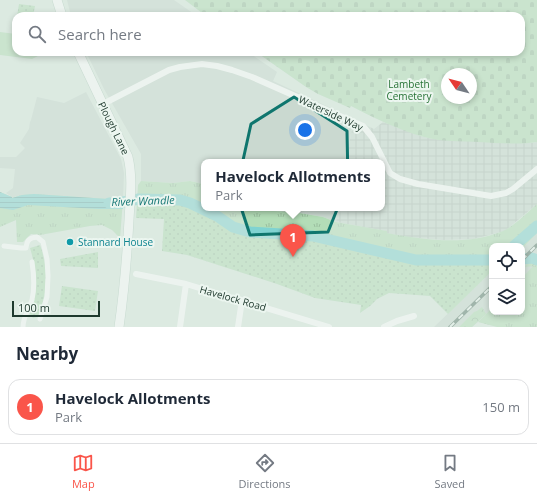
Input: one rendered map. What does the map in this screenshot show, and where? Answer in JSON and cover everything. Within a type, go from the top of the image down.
[{"type":"main road","points":[[57,0],[61,12]]},
{"type":"main road","name":"Plough Lane","points":[[80,56],[128,157],[131,169],[130,211],[119,327]]},
{"type":"street","name":"Waterside Way","points":[[102,104],[169,70],[180,66],[202,64],[217,66],[252,77],[363,126],[372,137],[383,159]]},
{"type":"street","name":"Waterside Way","points":[[385,163],[390,173],[400,180],[491,196],[506,193],[513,189],[537,169]]},
{"type":"street","points":[[4,246],[26,248],[27,241],[31,237],[37,237],[43,242],[47,259],[48,276],[47,297],[40,319]]},
{"type":"street","points":[[23,327],[23,321],[32,299],[34,282],[32,262]]},
{"type":"street","name":"Havelock Road","points":[[136,274],[186,284],[329,327]]},
{"type":"street","points":[[180,327],[186,284]]},
{"type":"street","points":[[238,327],[242,300]]},
{"type":"street","points":[[384,327],[414,316]]},
{"type":"highlighted area","points":[[294,97],[347,131],[348,182],[328,232],[250,235],[236,192],[251,124]]},
{"type":"shaded area","points":[[67,0],[174,0],[191,12],[70,12]]},
{"type":"shaded area","points":[[88,56],[254,56],[277,72],[273,81],[352,118],[352,128],[347,159],[201,159],[201,183],[190,181],[173,183],[141,181],[141,154],[104,89]]},
{"type":"shaded area","points":[[86,92],[121,159],[124,173],[123,200],[17,196],[12,198],[6,193],[13,188],[15,169],[0,168],[0,157],[16,157],[25,148],[20,143],[29,129],[37,97],[64,103]]},
{"type":"shaded area","points":[[352,118],[374,129],[383,122],[424,137],[442,140],[537,142],[537,204],[505,231],[474,239],[442,240],[407,237],[386,233],[386,231],[336,222],[338,211],[385,211],[385,159],[347,159],[352,128]]},
{"type":"shaded area","points":[[274,211],[338,211],[336,222],[323,217],[294,212]]},
{"type":"shaded area","points":[[537,233],[537,263],[525,275],[525,246]]},
{"type":"shaded area","points":[[489,274],[489,311],[478,322],[472,327],[434,327]]},
{"type":"green space","name":"Lambeth Cemetery","points":[[185,0],[537,0],[537,142],[508,144],[431,139],[405,131],[351,106],[350,108],[318,94],[262,56],[525,56],[525,12],[201,12]]},
{"type":"green space","points":[[19,4],[35,6],[34,12],[18,12]]},
{"type":"green space","points":[[0,32],[12,34],[12,56],[38,56],[32,59],[0,55]]},
{"type":"green space","points":[[141,181],[173,183],[190,181],[201,183],[201,211],[294,212],[323,217],[336,222],[387,231],[387,233],[416,238],[446,240],[475,239],[503,231],[521,219],[537,204],[537,233],[525,246],[525,243],[489,243],[489,262],[432,263],[402,259],[325,240],[245,234],[236,231],[184,204],[137,201],[138,185]]},
{"type":"green space","points":[[0,192],[12,198],[34,194],[123,200],[120,238],[112,230],[102,225],[40,235],[31,234],[23,242],[17,242],[16,220],[0,227]]},
{"type":"green space","points":[[137,201],[184,204],[236,231],[247,234],[257,236],[324,240],[415,261],[489,262],[489,274],[448,314],[430,296],[389,293],[377,299],[360,313],[361,305],[315,298],[187,255],[162,251],[164,219],[136,218]]},
{"type":"green space","points":[[40,245],[45,266],[46,288],[40,312],[37,317],[33,318],[30,313],[30,308],[34,298],[36,279],[35,267],[30,248]]},
{"type":"green space","points":[[98,252],[98,268],[61,266],[60,259]]},
{"type":"green space","points":[[537,254],[537,266],[525,266]]},
{"type":"green space","points":[[534,265],[537,266],[537,327],[497,327],[478,322],[489,311],[489,315],[525,315],[525,275]]},
{"type":"green space","points":[[62,286],[98,291],[95,311],[59,306]]},
{"type":"green space","points":[[482,307],[486,314],[472,327],[459,327],[474,312]]},
{"type":"water","points":[[0,192],[12,198],[34,194],[123,200],[123,209],[28,205],[13,210],[0,208]]},
{"type":"waterway","name":"River Wandle","points":[[109,203],[139,199],[180,200],[201,208]]},
{"type":"waterway","name":"River Wandle","points":[[207,211],[233,227],[250,232],[313,236],[416,260],[489,260]]},
{"type":"waterway","points":[[517,243],[537,226]]},
{"type":"waterway","name":"River Wandle","points":[[525,259],[532,258],[537,260]]},
{"type":"railway","points":[[525,257],[537,245]]},
{"type":"railway","points":[[450,327],[489,289]]},
{"type":"place","name":"Stannard House","points":[[70,242]]},
{"type":"place","name":"Havelock Allotments","points":[[293,257]]}]
